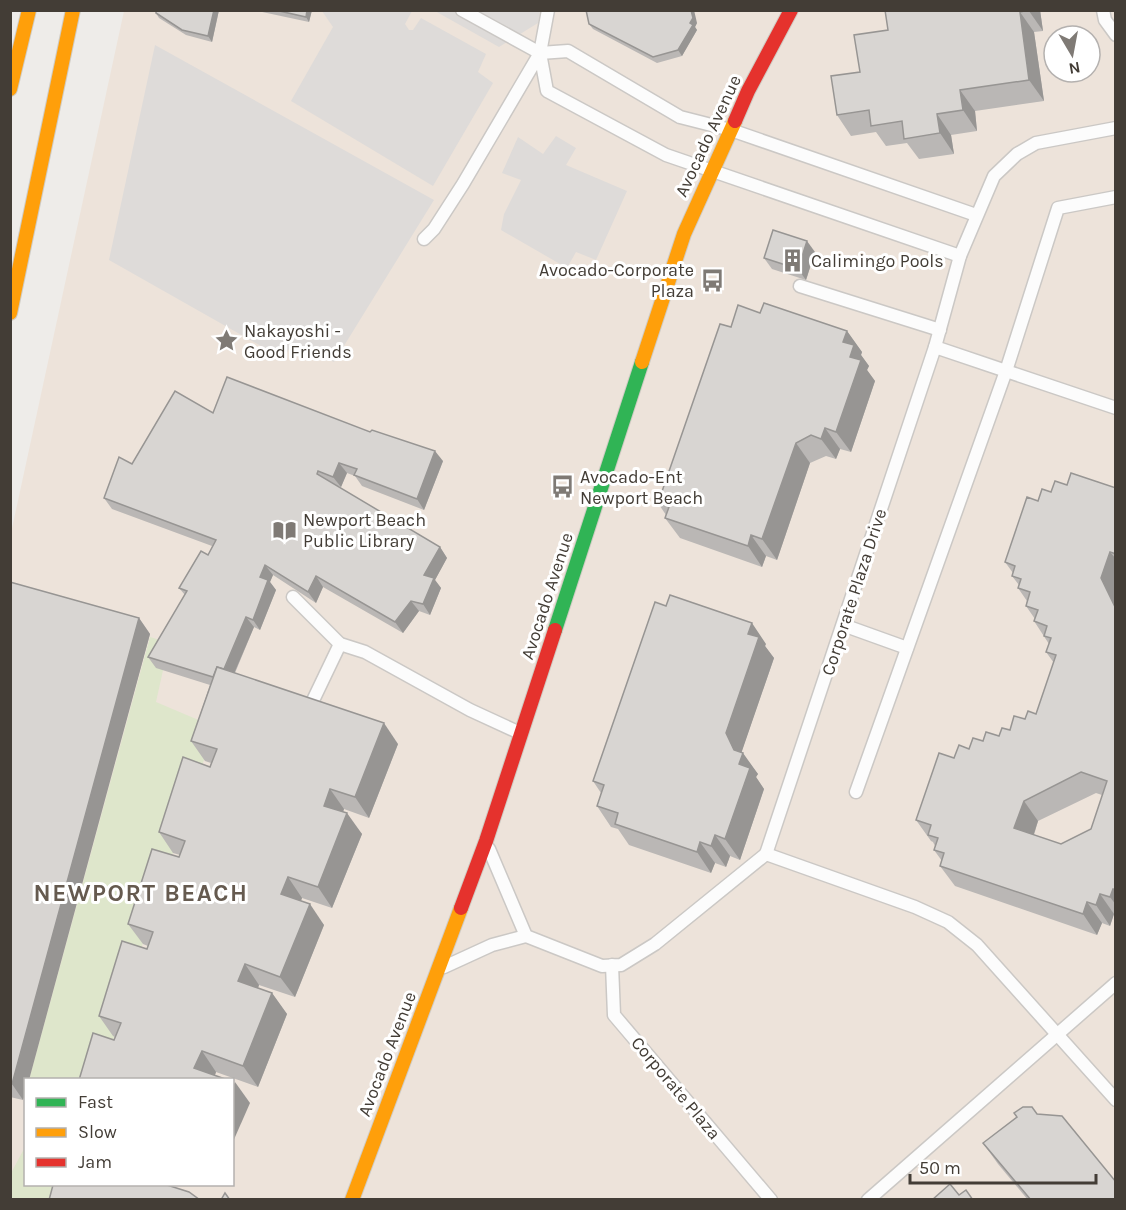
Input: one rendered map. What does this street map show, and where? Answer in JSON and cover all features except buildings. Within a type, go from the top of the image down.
[{"type":"street","points":[[10,89],[29,10]]},
{"type":"street","points":[[10,313],[73,10]]},
{"type":"street","name":"Avocado Avenue","points":[[352,1200],[486,841],[684,234],[748,91],[791,10]]},
{"type":"lane","points":[[462,10],[540,53],[568,51],[680,117],[731,130],[976,215]]},
{"type":"lane","points":[[424,239],[434,229],[463,184],[540,53],[548,10]]},
{"type":"lane","points":[[1103,10],[1105,20],[1116,35]]},
{"type":"lane","points":[[540,53],[547,91],[666,155],[960,256]]},
{"type":"lane","name":"Corporate Plaza Drive","points":[[766,854],[936,347],[960,256],[994,176],[1017,154],[1036,143],[1116,128]]},
{"type":"lane","points":[[856,792],[1006,371],[1058,208],[1116,197]]},
{"type":"lane","points":[[800,286],[940,330]]},
{"type":"lane","points":[[936,347],[1116,408]]},
{"type":"lane","points":[[293,597],[340,644],[365,652],[470,710],[521,733]]},
{"type":"lane","points":[[843,625],[907,648]]},
{"type":"lane","points":[[307,713],[340,644]]},
{"type":"lane","points":[[486,841],[526,936]]},
{"type":"lane","points":[[438,970],[492,945],[526,936],[602,966],[621,965],[655,944],[766,854],[915,906],[948,922],[977,945],[1116,1100]]},
{"type":"lane","name":"Corporate Plaza","points":[[612,965],[614,1015],[771,1200]]},
{"type":"lane","points":[[868,1200],[1116,983]]},
{"type":"shaded area","points":[[124,11],[1115,11],[1115,1199],[11,1200],[11,533]]},
{"type":"shaded area","points":[[322,11],[412,11],[405,24],[409,30],[413,30],[421,18],[486,54],[478,72],[493,83],[433,186],[291,101],[333,27]]},
{"type":"shaded area","points":[[435,11],[540,11],[538,23],[499,47]]},
{"type":"shaded area","points":[[155,45],[434,200],[334,362],[292,343],[284,359],[109,260]]},
{"type":"shaded area","points":[[556,136],[576,148],[566,165],[627,191],[596,260],[576,252],[567,268],[501,230],[504,214],[521,180],[502,173],[518,137],[543,154]]},
{"type":"green space","points":[[150,637],[169,643],[156,702],[215,727],[146,933],[101,1078],[30,1078]]},
{"type":"green space","points":[[24,1149],[24,1186],[71,1186],[67,1199],[11,1199],[10,1175]]},
{"type":"traffic: fast","points":[[555,630],[642,362]]},
{"type":"traffic: slow","points":[[10,89],[29,10]]},
{"type":"traffic: slow","points":[[10,313],[73,10]]},
{"type":"traffic: slow","points":[[642,362],[684,234],[735,121]]},
{"type":"traffic: slow","points":[[352,1200],[461,908]]},
{"type":"traffic: jam","points":[[735,121],[748,91],[791,10]]},
{"type":"traffic: jam","points":[[461,908],[486,841],[555,630]]},
{"type":"place","name":"Calimingo Pools","points":[[793,261]]},
{"type":"place","name":"Avocado-Corporate Plaza","points":[[712,280]]},
{"type":"place","name":"Nakayoshi - Good Friends","points":[[226,341]]},
{"type":"place","name":"Avocado-Ent Newport Beach","points":[[562,487]]},
{"type":"place","name":"Newport Beach Public Library","points":[[285,530]]},
{"type":"district","name":"NEWPORT BEACH","points":[[141,893]]}]
